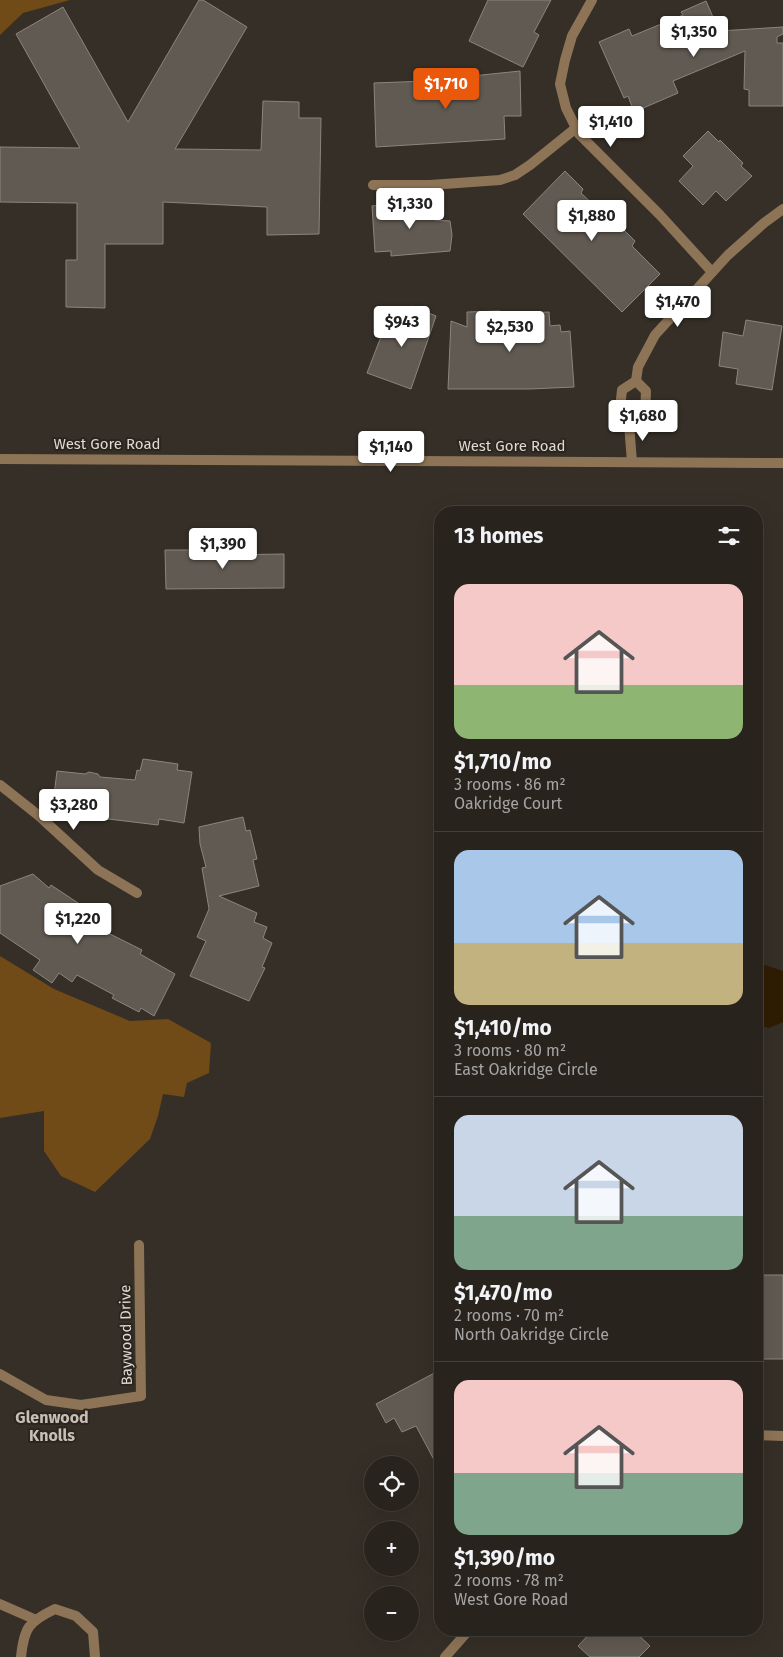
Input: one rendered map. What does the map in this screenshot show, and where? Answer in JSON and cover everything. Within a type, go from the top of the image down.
[{"type":"street","points":[[592,0],[572,36],[560,84],[566,108],[579,134],[660,215],[712,272]]},
{"type":"street","points":[[372,185],[430,185],[500,180],[515,175],[530,165],[576,128]]},
{"type":"street","points":[[629,424],[619,417],[622,390],[636,381],[638,367],[655,335],[712,272],[747,238],[783,209]]},
{"type":"street","points":[[629,424],[645,418],[646,391],[636,381]]},
{"type":"street","points":[[629,424],[632,462]]},
{"type":"street","name":"West Gore Road","points":[[0,459],[783,463]]},
{"type":"street","points":[[0,785],[38,815],[98,870],[137,893]]},
{"type":"street","name":"Baywood Drive","points":[[0,1374],[46,1400],[81,1405],[141,1396],[139,1245]]},
{"type":"street","points":[[763,1435],[783,1436]]},
{"type":"street","points":[[0,1604],[34,1619]]},
{"type":"street","points":[[21,1657],[23,1639],[34,1619],[55,1610],[76,1616],[93,1632],[95,1657]]},
{"type":"street","points":[[445,1657],[464,1636]]},
{"type":"shaded area","points":[[0,0],[70,0],[23,13],[0,35]]},
{"type":"shaded area","points":[[0,956],[54,989],[130,1021],[168,1019],[211,1043],[209,1073],[187,1083],[184,1097],[163,1094],[150,1139],[95,1192],[61,1176],[44,1151],[44,1111],[0,1118]]},
{"type":"shaded area","points":[[763,964],[783,971],[783,1022],[769,1028],[763,1026]]},
{"type":"building","points":[[199,0],[203,0],[247,27],[175,149],[261,150],[263,101],[299,102],[299,118],[321,118],[319,234],[267,235],[267,207],[163,202],[163,244],[105,244],[105,308],[66,307],[66,260],[77,260],[77,203],[0,202],[0,147],[80,148],[16,34],[63,7],[128,122]]},
{"type":"building","points":[[488,0],[551,0],[534,32],[539,35],[523,67],[469,41]]},
{"type":"building","points":[[706,1],[719,31],[783,27],[783,34],[777,37],[777,43],[783,43],[783,106],[749,106],[749,90],[744,89],[745,51],[673,81],[678,93],[634,112],[628,96],[624,98],[599,42],[629,29],[632,36],[683,15],[681,12]]},
{"type":"building","points":[[520,71],[521,116],[504,116],[505,139],[376,147],[374,83],[453,80],[453,78]]},
{"type":"building","points":[[708,131],[743,163],[741,166],[752,176],[726,201],[716,191],[703,205],[679,181],[693,166],[683,156]]},
{"type":"building","points":[[565,171],[583,189],[581,193],[635,241],[632,246],[660,274],[622,312],[523,214]]},
{"type":"building","points":[[428,202],[428,211],[435,211],[435,220],[450,221],[452,235],[450,251],[391,256],[391,251],[375,252],[372,206]]},
{"type":"building","points":[[412,306],[436,316],[411,389],[367,373],[387,321],[396,325],[399,318],[407,320]]},
{"type":"building","points":[[500,311],[500,314],[549,312],[550,326],[560,325],[561,332],[570,331],[574,387],[448,389],[451,321],[467,327],[467,312]]},
{"type":"building","points":[[746,320],[782,326],[772,390],[736,384],[738,369],[719,366],[723,332],[743,336]]},
{"type":"building","points":[[165,550],[224,550],[225,555],[284,554],[284,588],[166,589]]},
{"type":"building","points":[[143,759],[178,764],[177,770],[192,772],[184,823],[159,819],[158,825],[75,815],[76,807],[53,804],[57,771],[85,774],[89,772],[98,774],[100,777],[135,780],[137,770],[140,771]]},
{"type":"building","points":[[243,817],[246,831],[250,830],[257,859],[253,860],[259,886],[219,896],[257,913],[254,922],[267,927],[263,938],[272,943],[262,967],[265,968],[249,1001],[190,976],[206,941],[197,937],[209,909],[202,868],[206,867],[200,844],[199,827]]},
{"type":"building","points":[[33,874],[49,888],[51,885],[111,925],[106,932],[142,950],[140,954],[175,974],[154,1016],[141,1008],[139,1012],[112,998],[114,995],[77,975],[72,982],[59,973],[52,983],[33,970],[40,960],[0,933],[0,886]]},
{"type":"building","points":[[763,1275],[783,1275],[783,1359],[763,1359]]},
{"type":"building","points":[[434,1373],[434,1460],[416,1426],[402,1432],[394,1418],[386,1423],[376,1404]]},
{"type":"building","points":[[587,1636],[639,1636],[650,1646],[639,1657],[590,1657],[578,1646]]},
{"type":"district","name":"Glenwood Knolls","points":[[52,1426]]}]
